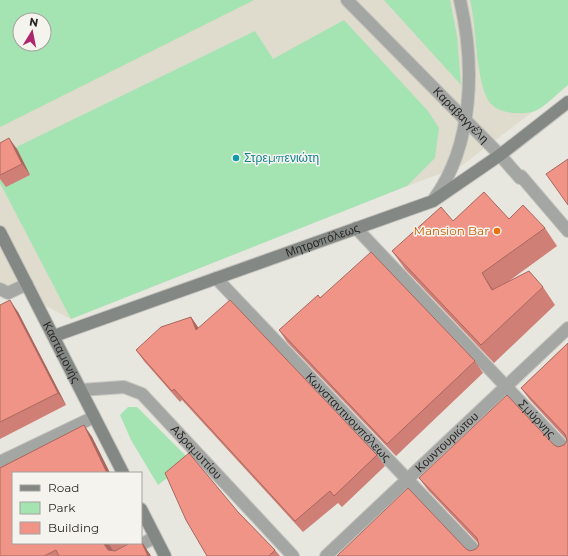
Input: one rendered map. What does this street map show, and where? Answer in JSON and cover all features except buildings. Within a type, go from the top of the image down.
[{"type":"street","name":"Καραβαγγέλη","points":[[347,0],[464,120],[500,154],[568,232]]},
{"type":"street","points":[[433,201],[448,178],[457,151],[467,98],[468,56],[464,19],[460,0]]},
{"type":"street","name":"Μητροπόλεως","points":[[54,336],[433,201],[500,154],[568,102]]},
{"type":"street","name":"Σμύρνης","points":[[356,228],[568,452]]},
{"type":"street","name":"Κασταμονής","points":[[0,232],[54,336],[122,472]]},
{"type":"street","name":"Κωνσταντινουπόλεως","points":[[216,278],[480,556]]},
{"type":"street","points":[[3,293],[27,284]]},
{"type":"street","name":"Κουντουριώτου","points":[[326,556],[568,328]]},
{"type":"street","name":"Αδραμυττίου","points":[[81,390],[124,387],[142,394],[293,556]]},
{"type":"street","points":[[0,462],[94,417]]},
{"type":"street","points":[[142,511],[165,556]]},
{"type":"street","points":[[120,556],[155,538]]},
{"type":"shaded area","name":"Στρεμπενιώτη","points":[[0,0],[568,0],[568,85],[461,166],[71,319],[0,282]]},
{"type":"green space","points":[[0,0],[254,0],[0,127]]},
{"type":"green space","points":[[384,0],[450,0],[457,36],[461,85]]},
{"type":"green space","points":[[470,0],[568,0],[568,85],[543,107],[532,112],[510,113],[493,106],[486,95],[479,70]]},
{"type":"green space","points":[[344,20],[428,111],[439,128],[435,158],[407,186],[71,319],[0,183],[0,155],[255,31],[273,59]]},
{"type":"green space","points":[[128,407],[137,407],[190,460],[158,485],[131,440],[120,415]]},
{"type":"place","name":"Στρεμπενιώτη","points":[[236,158]]},
{"type":"place","name":"Mansion Bar","points":[[497,231]]}]
